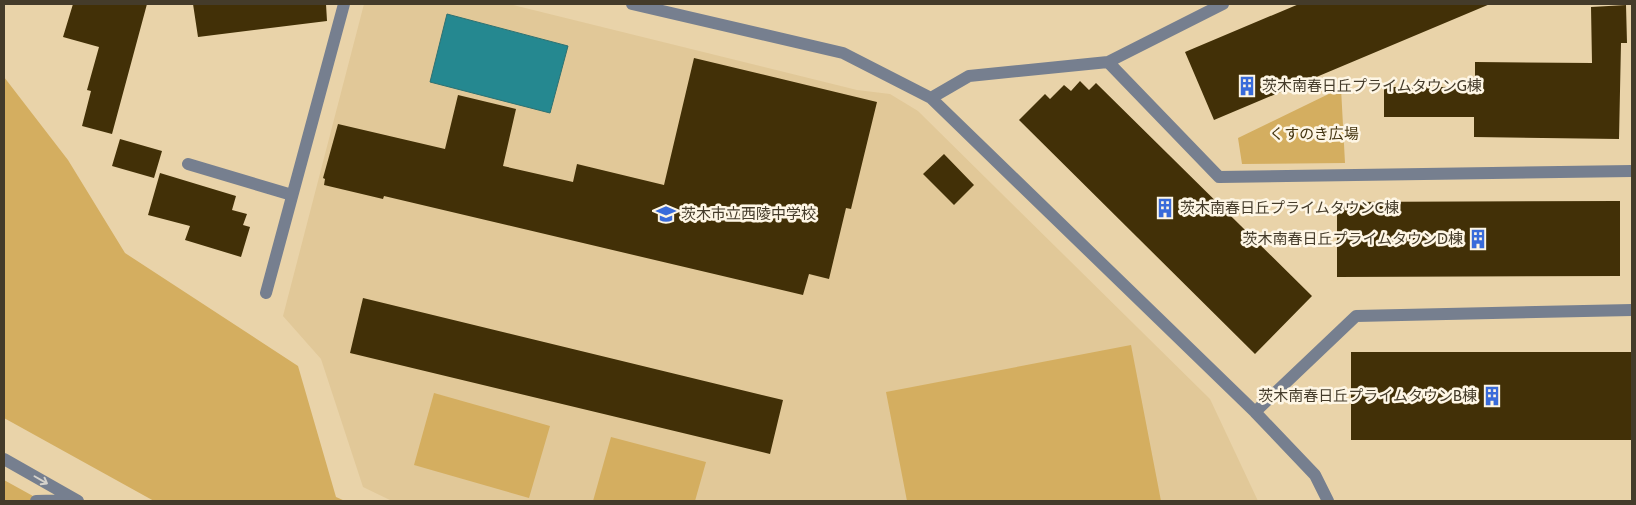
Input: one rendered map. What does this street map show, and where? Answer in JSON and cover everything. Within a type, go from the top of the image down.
[{"type":"street","points":[[266,293],[344,4]]},
{"type":"street","points":[[632,4],[843,53],[931,98],[1255,412],[1315,475],[1328,501]]},
{"type":"street","points":[[931,98],[969,76],[1108,62],[1223,4]]},
{"type":"street","points":[[1108,62],[1220,177],[1632,171]]},
{"type":"street","points":[[188,164],[292,195]]},
{"type":"street","points":[[1255,412],[1356,316],[1632,310]]},
{"type":"street","points":[[4,459],[77,501]]},
{"type":"street","points":[[36,501],[77,501]]},
{"type":"shaded area","name":"茨木市立西陵中学校","points":[[364,4],[509,4],[857,90],[890,94],[918,111],[1210,399],[1258,501],[392,501],[363,487],[321,359],[283,316]]},
{"type":"green space","points":[[4,77],[68,160],[125,253],[298,366],[336,497],[345,501],[154,501],[4,418]]},
{"type":"green space","name":"くすのき広場","points":[[1341,88],[1345,163],[1242,164],[1238,138]]},
{"type":"green space","points":[[1131,345],[1161,501],[907,501],[886,392]]},
{"type":"green space","points":[[434,393],[550,426],[529,498],[414,465]]},
{"type":"green space","points":[[611,437],[706,462],[695,501],[593,501]]},
{"type":"green space","points":[[4,480],[42,501],[4,501]]},
{"type":"water","points":[[447,14],[568,46],[550,113],[430,82]]},
{"type":"building","points":[[73,4],[147,4],[112,134],[82,126],[91,91],[87,90],[99,47],[63,37]]},
{"type":"building","points":[[193,4],[326,4],[327,21],[198,37]]},
{"type":"building","name":"茨木南春日丘プライムタウンG棟","points":[[1299,4],[1490,4],[1214,120],[1185,52]]},
{"type":"building","points":[[1626,5],[1627,43],[1621,43],[1619,139],[1474,137],[1474,117],[1384,117],[1384,87],[1475,87],[1475,62],[1592,63],[1591,7]]},
{"type":"building","points":[[694,58],[877,102],[851,209],[846,208],[829,279],[809,274],[803,295],[384,196],[383,199],[324,185],[325,179],[323,178],[338,124],[445,149],[458,95],[516,109],[503,166],[573,182],[577,164],[664,185]]},
{"type":"building","name":"茨木南春日丘プライムタウンC棟","points":[[1080,81],[1089,90],[1096,83],[1312,296],[1255,354],[1019,120],[1045,94],[1050,99],[1064,85],[1071,91]]},
{"type":"building","points":[[120,139],[162,151],[154,178],[112,166]]},
{"type":"building","points":[[944,154],[974,185],[954,205],[923,174]]},
{"type":"building","points":[[160,173],[236,196],[232,210],[247,214],[243,225],[250,227],[241,257],[185,240],[190,226],[148,215]]},
{"type":"building","name":"茨木南春日丘プライムタウンD棟","points":[[1620,201],[1620,276],[1337,277],[1337,202]]},
{"type":"building","points":[[363,298],[783,400],[770,454],[350,353]]},
{"type":"building","name":"茨木南春日丘プライムタウンB棟","points":[[1351,352],[1632,352],[1632,440],[1351,440]]},
{"type":"place","name":"茨木南春日丘プライムタウンG棟","points":[[1247,86]]},
{"type":"place","name":"茨木南春日丘プライムタウンC棟","points":[[1165,208]]},
{"type":"place","name":"茨木市立西陵中学校","points":[[666,214]]},
{"type":"place","name":"茨木南春日丘プライムタウンD棟","points":[[1478,239]]},
{"type":"place","name":"茨木南春日丘プライムタウンB棟","points":[[1492,396]]}]
